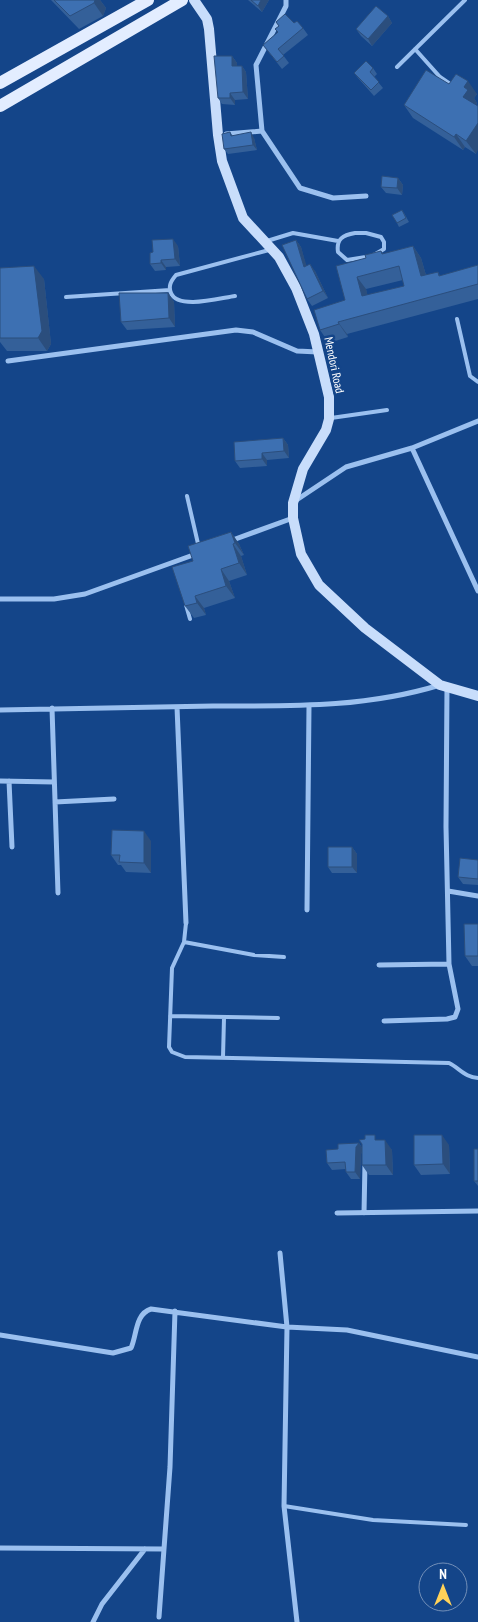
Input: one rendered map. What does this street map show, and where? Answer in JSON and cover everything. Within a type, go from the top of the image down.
[{"type":"main road","points":[[19,95],[4,80],[148,0]]},
{"type":"main road","points":[[0,106],[182,0]]},
{"type":"main road","name":"Mendori Road","points":[[194,0],[207,19],[209,29],[222,161],[243,218],[279,257],[296,288],[310,322],[329,397],[329,419],[320,441],[302,469],[292,503],[293,518],[301,554],[319,585],[365,628],[443,686],[478,696]]},
{"type":"street","points":[[286,0],[286,6],[256,65],[262,131],[300,188],[333,198],[366,196]]},
{"type":"street","points":[[218,135],[262,131]]},
{"type":"street","points":[[8,361],[236,330],[253,332],[297,351],[318,352]]},
{"type":"street","points":[[292,503],[346,466],[412,448],[478,421]]},
{"type":"street","points":[[412,448],[478,591]]},
{"type":"street","points":[[219,546],[293,518]]},
{"type":"street","points":[[0,599],[71,597],[103,588],[210,549]]},
{"type":"street","points":[[0,710],[308,706],[384,699],[443,686],[449,964],[458,1009],[455,1017],[384,1021]]},
{"type":"street","points":[[307,910],[308,706]]},
{"type":"street","points":[[177,707],[186,923]]},
{"type":"street","points":[[52,708],[58,893]]},
{"type":"street","points":[[0,781],[54,782]]},
{"type":"street","points":[[9,781],[12,847]]},
{"type":"street","points":[[55,802],[114,799]]},
{"type":"street","points":[[448,890],[478,896]]},
{"type":"street","points":[[379,965],[449,964]]},
{"type":"street","points":[[364,1213],[366,1154]]},
{"type":"street","points":[[337,1214],[478,1211]]},
{"type":"street","points":[[280,1254],[287,1328],[284,1506],[297,1622]]},
{"type":"street","points":[[0,1335],[113,1353],[123,1352],[131,1348],[139,1318],[144,1311],[151,1309],[287,1328],[347,1330],[478,1357]]},
{"type":"street","points":[[159,1618],[170,1467],[175,1311]]},
{"type":"street","points":[[0,1548],[164,1549]]},
{"type":"street","points":[[93,1622],[102,1604],[144,1549]]},
{"type":"lane","points":[[397,67],[464,0]]},
{"type":"lane","points":[[415,49],[440,77],[456,88]]},
{"type":"lane","points":[[235,296],[181,303],[173,298],[170,290],[171,282],[176,275],[268,245],[294,234],[338,242]]},
{"type":"lane","points":[[349,234],[375,234],[381,237],[384,242],[384,249],[372,256],[347,260],[338,252],[338,242],[341,237],[349,234]]},
{"type":"lane","points":[[66,297],[170,290]]},
{"type":"lane","points":[[457,319],[470,376],[478,382]]},
{"type":"lane","points":[[329,419],[387,410]]},
{"type":"lane","points":[[187,496],[201,552]]},
{"type":"lane","points":[[171,563],[174,572]]},
{"type":"lane","points":[[184,600],[190,619]]},
{"type":"lane","points":[[186,923],[184,942],[172,968],[169,1047],[172,1052],[179,1056],[448,1063],[458,1067],[465,1075],[478,1078]]},
{"type":"lane","points":[[184,942],[194,942],[254,955],[284,957]]},
{"type":"lane","points":[[170,1016],[278,1018]]},
{"type":"lane","points":[[223,1058],[224,1018]]},
{"type":"lane","points":[[284,1506],[373,1520],[466,1525]]},
{"type":"building","points":[[54,0],[95,0],[94,3],[70,16]]},
{"type":"building","points":[[251,0],[261,0],[258,6]]},
{"type":"building","points":[[376,6],[388,16],[368,39],[356,29]]},
{"type":"building","points":[[285,14],[294,23],[297,21],[303,28],[278,49],[284,56],[277,62],[263,45],[278,32],[275,29],[279,26],[276,22]]},
{"type":"building","points":[[214,56],[232,56],[232,66],[242,66],[243,92],[230,93],[230,98],[218,98]]},
{"type":"building","points":[[366,61],[373,68],[370,72],[379,82],[371,90],[354,73]]},
{"type":"building","points":[[426,70],[449,84],[456,74],[468,81],[464,87],[468,90],[463,97],[478,106],[478,123],[466,141],[456,134],[454,137],[404,105]]},
{"type":"building","points":[[230,132],[231,136],[251,132],[253,145],[224,149],[222,134]]},
{"type":"building","points":[[382,176],[398,178],[397,188],[381,187]]},
{"type":"building","points":[[402,210],[406,218],[397,223],[392,215]]},
{"type":"building","points":[[173,239],[175,259],[161,260],[161,263],[150,264],[150,253],[153,252],[152,240]]},
{"type":"building","points":[[296,240],[304,267],[310,264],[323,291],[307,299],[282,245]]},
{"type":"building","points":[[413,246],[421,276],[438,272],[439,276],[478,265],[478,284],[338,322],[339,324],[320,330],[314,310],[345,300],[336,266],[366,258],[365,255],[381,251],[382,254]],"holes":[[[399,266],[404,286],[362,296],[357,277]]]},
{"type":"building","points":[[34,266],[42,331],[38,338],[0,338],[0,268]]},
{"type":"building","points":[[119,293],[168,293],[169,318],[121,322]]},
{"type":"building","points":[[283,438],[284,451],[262,453],[262,459],[235,461],[234,442]]},
{"type":"building","points":[[231,532],[239,563],[221,569],[226,586],[195,596],[197,603],[185,606],[172,567],[193,561],[188,546]]},
{"type":"building","points":[[112,830],[144,831],[144,863],[119,862],[120,855],[111,855]]},
{"type":"building","points":[[328,847],[352,847],[352,867],[328,867]]},
{"type":"building","points":[[460,858],[478,860],[478,879],[458,877]]},
{"type":"building","points":[[464,924],[478,924],[478,956],[465,956]]},
{"type":"building","points":[[365,1135],[375,1135],[375,1140],[385,1140],[386,1165],[362,1165],[362,1144],[359,1140],[365,1139]]},
{"type":"building","points":[[414,1135],[442,1135],[443,1164],[414,1165]]},
{"type":"building","points":[[359,1143],[356,1147],[355,1172],[346,1172],[345,1162],[327,1163],[326,1150],[338,1149],[338,1144]]},
{"type":"building","points":[[474,1149],[478,1149],[478,1181],[474,1181]]}]
